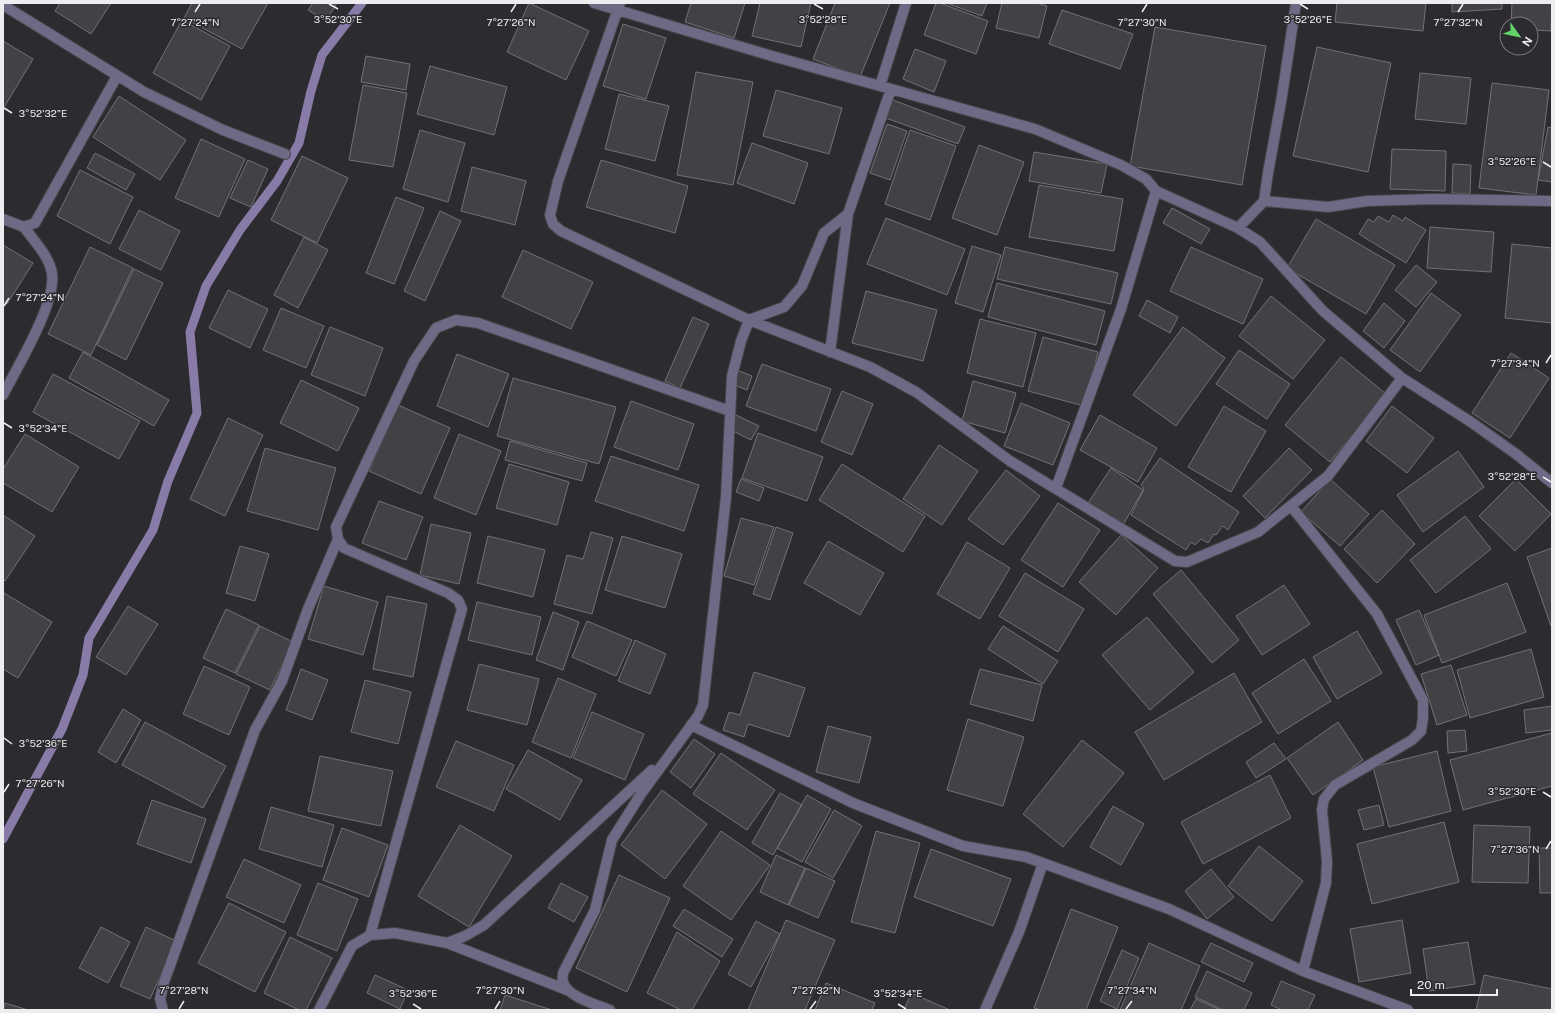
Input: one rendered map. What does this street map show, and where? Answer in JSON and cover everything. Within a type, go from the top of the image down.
[{"type":"street","points":[[594,3],[619,7],[880,86],[1035,129],[1121,165],[1146,179],[1156,191],[1238,228],[1260,242],[1323,310],[1402,378],[1471,422],[1516,454],[1552,483]]},
{"type":"street","points":[[880,86],[906,3]]},
{"type":"street","points":[[1238,228],[1264,202],[1296,3]]},
{"type":"street","points":[[3,5],[144,92],[224,130],[284,154]]},
{"type":"street","points":[[619,7],[558,181],[550,215],[553,224],[561,231],[749,320],[870,368],[916,392],[1010,460],[1175,561],[1187,562],[1258,532],[1291,506],[1328,476],[1402,378]]},
{"type":"street","points":[[24,227],[35,223],[117,76]]},
{"type":"street","points":[[830,352],[848,214],[891,89]]},
{"type":"street","points":[[1056,488],[1121,309],[1156,191]]},
{"type":"street","points":[[1264,202],[1328,206],[1367,201],[1434,199],[1552,201]]},
{"type":"street","points":[[567,990],[563,982],[563,973],[595,910],[612,840],[641,794],[698,716],[703,704],[726,497],[732,376],[741,341],[749,320],[784,307],[802,286],[824,233],[848,214]]},
{"type":"street","points":[[3,219],[24,227],[44,254],[52,273],[52,289],[39,326],[3,395]]},
{"type":"street","points":[[370,935],[462,609],[458,600],[448,592],[344,548],[338,540],[336,527],[414,361],[436,328],[456,320],[478,323],[730,411]]},
{"type":"street","points":[[1291,506],[1377,614],[1423,700],[1421,731],[1412,740],[1335,785],[1324,799],[1322,810],[1327,861],[1326,882],[1303,971]]},
{"type":"street","points":[[163,1010],[160,999],[164,982],[255,730],[282,681],[308,609],[338,540]]},
{"type":"street","points":[[691,725],[853,802],[963,846],[1026,858],[1043,863],[1168,909],[1303,971],[1408,1010]]},
{"type":"street","points":[[447,942],[465,936],[484,925],[669,755]]},
{"type":"street","points":[[985,1010],[1019,932],[1043,863]]},
{"type":"street","points":[[319,1010],[352,946],[370,935],[395,933],[447,942],[567,990],[581,998],[610,1010]]},
{"type":"building","points":[[60,3],[111,3],[91,34],[55,11]]},
{"type":"building","points":[[192,3],[268,3],[242,49],[184,18]]},
{"type":"building","points":[[313,3],[337,3],[326,21],[308,10]]},
{"type":"building","points":[[529,3],[589,31],[566,80],[507,52]]},
{"type":"building","points":[[691,3],[745,3],[734,38],[685,22]]},
{"type":"building","points":[[760,3],[811,3],[801,47],[752,36]]},
{"type":"building","points":[[835,3],[890,3],[860,77],[813,59]]},
{"type":"building","points":[[936,3],[940,3],[988,21],[976,54],[924,35]]},
{"type":"building","points":[[946,3],[987,3],[982,16]]},
{"type":"building","points":[[1002,3],[1037,3],[1047,6],[1039,38],[996,28]]},
{"type":"building","points":[[1337,3],[1426,3],[1423,31],[1335,22]]},
{"type":"building","points":[[1452,3],[1502,3],[1502,9],[1452,12]]},
{"type":"building","points":[[1512,3],[1552,3],[1551,31],[1539,30],[1539,16],[1511,16]]},
{"type":"building","points":[[1062,10],[1133,34],[1120,69],[1049,44]]},
{"type":"building","points":[[182,20],[230,46],[201,100],[153,73]]},
{"type":"building","points":[[623,24],[666,38],[646,99],[603,86]]},
{"type":"building","points":[[1155,27],[1266,46],[1242,185],[1130,166]]},
{"type":"building","points":[[3,41],[33,59],[3,109]]},
{"type":"building","points":[[1317,47],[1391,63],[1368,172],[1293,156]]},
{"type":"building","points":[[915,49],[946,61],[934,92],[903,79]]},
{"type":"building","points":[[366,56],[410,64],[406,90],[361,82]]},
{"type":"building","points":[[430,66],[507,87],[494,135],[417,114]]},
{"type":"building","points":[[696,72],[753,82],[733,185],[677,175]]},
{"type":"building","points":[[1420,73],[1471,78],[1466,124],[1415,119]]},
{"type":"building","points":[[1492,83],[1549,90],[1536,195],[1479,188]]},
{"type":"building","points":[[363,85],[407,93],[393,167],[349,160]]},
{"type":"building","points":[[776,90],[842,108],[829,154],[763,136]]},
{"type":"building","points":[[619,94],[669,106],[655,161],[605,149]]},
{"type":"building","points":[[119,96],[186,140],[160,180],[93,137]]},
{"type":"building","points":[[890,99],[965,127],[958,144],[883,117]]},
{"type":"building","points":[[887,124],[907,131],[890,180],[870,173]]},
{"type":"building","points":[[1548,127],[1552,128],[1552,182],[1538,180]]},
{"type":"building","points":[[420,130],[465,143],[448,202],[403,189]]},
{"type":"building","points":[[910,130],[956,146],[930,220],[885,204]]},
{"type":"building","points":[[201,139],[245,159],[219,217],[175,198]]},
{"type":"building","points":[[752,143],[808,163],[794,204],[737,183]]},
{"type":"building","points":[[979,145],[1024,162],[997,235],[952,218]]},
{"type":"building","points":[[1392,149],[1446,151],[1445,191],[1390,189]]},
{"type":"building","points":[[1034,152],[1107,164],[1101,193],[1029,181]]},
{"type":"building","points":[[95,153],[135,174],[126,190],[87,168]]},
{"type":"building","points":[[302,156],[348,178],[317,243],[271,220]]},
{"type":"building","points":[[248,160],[268,169],[251,207],[230,198]]},
{"type":"building","points":[[601,160],[688,186],[675,233],[586,207]]},
{"type":"building","points":[[1453,164],[1471,165],[1470,194],[1452,193]]},
{"type":"building","points":[[472,167],[526,181],[515,225],[461,211]]},
{"type":"building","points":[[80,170],[133,197],[110,244],[57,216]]},
{"type":"building","points":[[1039,185],[1123,199],[1114,251],[1029,237]]},
{"type":"building","points":[[396,197],[424,208],[394,284],[366,273]]},
{"type":"building","points":[[1172,208],[1210,229],[1201,244],[1163,223]]},
{"type":"building","points":[[139,210],[180,231],[161,270],[119,249]]},
{"type":"building","points":[[440,211],[461,221],[425,301],[404,291]]},
{"type":"building","points":[[1393,215],[1403,221],[1405,217],[1426,230],[1406,263],[1359,234],[1368,219],[1374,222],[1378,216],[1389,222]]},
{"type":"building","points":[[886,218],[965,249],[947,295],[867,264]]},
{"type":"building","points":[[1316,219],[1395,265],[1366,314],[1287,268]]},
{"type":"building","points":[[1430,227],[1494,232],[1491,272],[1427,268]]},
{"type":"building","points":[[304,237],[328,250],[298,308],[274,295]]},
{"type":"building","points":[[1512,244],[1552,248],[1552,323],[1505,318]]},
{"type":"building","points":[[3,245],[33,263],[7,304],[3,301]]},
{"type":"building","points":[[972,246],[1001,255],[983,312],[955,303]]},
{"type":"building","points":[[90,247],[133,268],[91,355],[48,334]]},
{"type":"building","points":[[1005,247],[1118,273],[1111,304],[997,279]]},
{"type":"building","points":[[1191,247],[1263,279],[1243,324],[1170,291]]},
{"type":"building","points":[[523,250],[593,282],[571,329],[502,297]]},
{"type":"building","points":[[1416,265],[1437,282],[1416,307],[1395,290]]},
{"type":"building","points":[[134,269],[163,283],[126,360],[97,345]]},
{"type":"building","points":[[997,283],[1105,311],[1096,345],[988,317]]},
{"type":"building","points":[[228,290],[268,309],[250,348],[209,328]]},
{"type":"building","points":[[866,291],[937,310],[923,361],[852,343]]},
{"type":"building","points":[[1431,293],[1461,315],[1420,372],[1390,350]]},
{"type":"building","points":[[1271,296],[1325,340],[1293,379],[1239,336]]},
{"type":"building","points":[[1147,300],[1178,317],[1170,333],[1139,316]]},
{"type":"building","points":[[1384,303],[1405,321],[1384,348],[1363,331]]},
{"type":"building","points":[[281,308],[324,326],[306,368],[263,350]]},
{"type":"building","points":[[693,317],[709,324],[680,388],[665,381]]},
{"type":"building","points":[[980,319],[1036,333],[1023,387],[967,373]]},
{"type":"building","points":[[330,327],[383,348],[365,396],[311,375]]},
{"type":"building","points":[[1183,327],[1225,358],[1176,426],[1133,395]]},
{"type":"building","points":[[1043,337],[1098,352],[1084,406],[1028,391]]},
{"type":"building","points":[[1239,350],[1290,384],[1267,419],[1216,384]]},
{"type":"building","points":[[83,352],[169,400],[154,426],[69,378]]},
{"type":"building","points":[[1511,353],[1549,378],[1510,438],[1472,413]]},
{"type":"building","points":[[457,354],[509,374],[488,427],[437,406]]},
{"type":"building","points":[[1341,357],[1386,394],[1330,462],[1285,425]]},
{"type":"building","points":[[762,364],[831,389],[816,431],[746,406]]},
{"type":"building","points":[[737,370],[752,376],[747,390],[732,384]]},
{"type":"building","points":[[53,374],[140,421],[119,459],[33,412]]},
{"type":"building","points":[[513,378],[616,407],[599,464],[497,436]]},
{"type":"building","points":[[301,380],[359,408],[338,451],[280,423]]},
{"type":"building","points":[[973,381],[1016,393],[1005,433],[962,421]]},
{"type":"building","points":[[842,391],[873,404],[852,455],[821,442]]},
{"type":"building","points":[[631,401],[694,424],[678,470],[614,447]]},
{"type":"building","points":[[1021,403],[1070,423],[1053,465],[1004,446]]},
{"type":"building","points":[[398,405],[450,428],[421,494],[369,471]]},
{"type":"building","points":[[1224,406],[1266,431],[1231,492],[1188,467]]},
{"type":"building","points":[[1392,406],[1434,438],[1407,473],[1366,441]]},
{"type":"building","points":[[736,415],[759,426],[751,440],[729,429]]},
{"type":"building","points":[[1100,415],[1157,448],[1138,482],[1080,450]]},
{"type":"building","points":[[228,418],[263,435],[225,516],[190,499]]},
{"type":"building","points":[[758,433],[823,457],[807,501],[742,478]]},
{"type":"building","points":[[25,434],[79,467],[52,512],[3,483],[3,469]]},
{"type":"building","points":[[459,434],[501,451],[476,515],[434,498]]},
{"type":"building","points":[[510,441],[587,463],[582,481],[505,460]]},
{"type":"building","points":[[939,445],[978,471],[942,525],[903,499]]},
{"type":"building","points":[[265,448],[336,468],[318,530],[247,511]]},
{"type":"building","points":[[1289,448],[1312,470],[1265,518],[1243,496]]},
{"type":"building","points":[[1458,451],[1484,487],[1423,532],[1397,495]]},
{"type":"building","points":[[611,456],[699,485],[684,531],[595,501]]},
{"type":"building","points":[[1160,458],[1239,512],[1228,530],[1223,526],[1216,535],[1214,534],[1208,543],[1201,539],[1195,545],[1191,542],[1186,550],[1131,515],[1144,489],[1141,485]]},
{"type":"building","points":[[509,464],[569,482],[557,525],[496,508]]},
{"type":"building","points":[[842,464],[925,516],[903,552],[819,500]]},
{"type":"building","points":[[1111,468],[1143,490],[1123,525],[1088,503]]},
{"type":"building","points":[[1006,470],[1040,496],[1003,545],[968,519]]},
{"type":"building","points":[[741,479],[764,488],[759,501],[736,492]]},
{"type":"building","points":[[1330,479],[1369,514],[1340,546],[1301,512]]},
{"type":"building","points":[[1516,479],[1551,514],[1515,551],[1479,516]]},
{"type":"building","points":[[379,501],[423,517],[406,560],[362,543]]},
{"type":"building","points":[[1058,503],[1100,530],[1063,587],[1021,560]]},
{"type":"building","points":[[1382,510],[1415,544],[1377,583],[1344,549]]},
{"type":"building","points":[[3,515],[35,536],[5,581],[3,579]]},
{"type":"building","points":[[1465,516],[1491,549],[1436,593],[1410,560]]},
{"type":"building","points":[[741,518],[774,527],[754,585],[724,576]]},
{"type":"building","points":[[431,524],[471,533],[459,584],[420,575]]},
{"type":"building","points":[[776,527],[793,533],[770,600],[753,594]]},
{"type":"building","points":[[591,532],[613,538],[592,614],[554,604],[567,555],[583,559]]},
{"type":"building","points":[[1121,535],[1158,568],[1116,615],[1079,582]]},
{"type":"building","points":[[488,536],[545,550],[533,597],[477,583]]},
{"type":"building","points":[[622,536],[682,554],[665,608],[605,590]]},
{"type":"building","points":[[828,541],[884,573],[860,615],[804,583]]},
{"type":"building","points":[[967,542],[1010,568],[980,619],[937,594]]},
{"type":"building","points":[[240,546],[269,554],[255,601],[226,593]]},
{"type":"building","points":[[1552,548],[1552,626],[1551,626],[1527,557]]},
{"type":"building","points":[[1181,570],[1239,640],[1212,663],[1153,594]]},
{"type":"building","points":[[1025,573],[1084,609],[1058,652],[999,616]]},
{"type":"building","points":[[1507,583],[1526,632],[1442,663],[1424,615]]},
{"type":"building","points":[[1284,585],[1310,624],[1262,655],[1236,616]]},
{"type":"building","points":[[324,586],[378,602],[363,655],[308,639]]},
{"type":"building","points":[[4,593],[52,622],[18,678],[3,669]]},
{"type":"building","points":[[387,596],[427,604],[413,677],[373,669]]},
{"type":"building","points":[[477,602],[541,617],[532,655],[468,640]]},
{"type":"building","points":[[128,606],[158,624],[126,675],[96,657]]},
{"type":"building","points":[[226,609],[259,625],[235,673],[203,658]]},
{"type":"building","points":[[1419,610],[1439,655],[1416,665],[1396,620]]},
{"type":"building","points":[[553,612],[579,622],[563,670],[536,660]]},
{"type":"building","points":[[1147,617],[1194,672],[1150,710],[1102,655]]},
{"type":"building","points":[[587,621],[632,640],[616,676],[572,657]]},
{"type":"building","points":[[260,626],[293,642],[270,690],[236,674]]},
{"type":"building","points":[[1003,626],[1058,661],[1043,684],[988,649]]},
{"type":"building","points":[[1357,631],[1382,673],[1337,699],[1313,657]]},
{"type":"building","points":[[635,640],[666,654],[650,694],[618,681]]},
{"type":"building","points":[[1531,649],[1544,697],[1470,718],[1457,670]]},
{"type":"building","points":[[1304,659],[1331,701],[1278,734],[1252,693]]},
{"type":"building","points":[[479,664],[539,679],[527,725],[467,710]]},
{"type":"building","points":[[1451,665],[1467,715],[1437,725],[1421,674]]},
{"type":"building","points":[[204,666],[250,687],[229,735],[183,714]]},
{"type":"building","points":[[301,669],[328,680],[312,720],[286,710]]},
{"type":"building","points":[[980,669],[1042,685],[1033,721],[970,704]]},
{"type":"building","points":[[754,672],[805,688],[789,737],[748,724],[744,737],[723,730],[729,712],[740,715]]},
{"type":"building","points":[[1234,673],[1262,722],[1164,780],[1135,732]]},
{"type":"building","points":[[558,678],[596,694],[571,758],[532,742]]},
{"type":"building","points":[[365,680],[411,692],[398,744],[351,732]]},
{"type":"building","points":[[1552,706],[1552,730],[1526,733],[1524,710]]},
{"type":"building","points":[[123,709],[141,720],[116,763],[98,752]]},
{"type":"building","points":[[592,712],[644,734],[625,780],[573,758]]},
{"type":"building","points":[[968,719],[1024,737],[1003,806],[947,790]]},
{"type":"building","points":[[145,722],[226,766],[203,808],[122,765]]},
{"type":"building","points":[[1338,722],[1363,760],[1313,795],[1287,758]]},
{"type":"building","points":[[828,726],[871,737],[859,783],[816,772]]},
{"type":"building","points":[[1465,730],[1467,751],[1448,753],[1447,731]]},
{"type":"building","points":[[1552,733],[1552,786],[1463,810],[1450,760]]},
{"type":"building","points":[[694,739],[715,754],[691,788],[670,772]]},
{"type":"building","points":[[1082,740],[1124,773],[1063,847],[1023,814]]},
{"type":"building","points":[[456,741],[514,765],[494,811],[436,787]]},
{"type":"building","points":[[1274,743],[1286,759],[1256,778],[1246,762]]},
{"type":"building","points":[[528,750],[582,780],[560,820],[506,789]]},
{"type":"building","points":[[1437,751],[1451,811],[1389,827],[1373,767]]},
{"type":"building","points":[[721,753],[775,790],[747,830],[693,794]]},
{"type":"building","points":[[320,756],[393,771],[381,826],[308,811]]},
{"type":"building","points":[[1270,775],[1291,818],[1203,864],[1181,822]]},
{"type":"building","points":[[662,790],[707,824],[665,879],[621,845]]},
{"type":"building","points":[[780,793],[802,805],[773,855],[752,843]]},
{"type":"building","points":[[807,795],[831,809],[802,862],[777,848]]},
{"type":"building","points":[[152,800],[206,819],[191,863],[137,844]]},
{"type":"building","points":[[1379,805],[1384,825],[1364,830],[1358,810]]},
{"type":"building","points":[[1113,806],[1144,824],[1121,865],[1090,847]]},
{"type":"building","points":[[271,807],[334,825],[322,867],[259,849]]},
{"type":"building","points":[[834,810],[862,826],[833,878],[805,862]]},
{"type":"building","points":[[1444,822],[1459,882],[1372,904],[1357,844]]},
{"type":"building","points":[[460,825],[512,856],[469,927],[418,896]]},
{"type":"building","points":[[1474,825],[1530,827],[1528,883],[1472,882]]},
{"type":"building","points":[[342,828],[388,845],[369,897],[323,880]]},
{"type":"building","points":[[721,831],[770,865],[731,920],[683,886]]},
{"type":"building","points":[[876,831],[920,843],[895,933],[851,922]]},
{"type":"building","points":[[1259,846],[1303,881],[1272,921],[1228,886]]},
{"type":"building","points":[[1539,848],[1552,848],[1552,893],[1540,893]]},
{"type":"building","points":[[931,849],[1011,879],[993,926],[914,897]]},
{"type":"building","points":[[776,855],[805,868],[788,905],[760,892]]},
{"type":"building","points":[[244,859],[301,885],[284,923],[226,897]]},
{"type":"building","points":[[806,868],[835,881],[818,918],[789,905]]},
{"type":"building","points":[[1211,869],[1234,897],[1207,919],[1185,891]]},
{"type":"building","points":[[619,875],[670,898],[627,992],[576,968]]},
{"type":"building","points":[[318,883],[358,899],[337,951],[297,935]]},
{"type":"building","points":[[561,883],[588,897],[574,922],[548,908]]},
{"type":"building","points":[[229,903],[286,932],[255,992],[198,963]]},
{"type":"building","points":[[684,909],[733,939],[722,957],[673,926]]},
{"type":"building","points":[[1071,909],[1118,927],[1086,1010],[1041,1010],[1034,1008]]},
{"type":"building","points":[[786,920],[835,940],[805,1010],[748,1010]]},
{"type":"building","points":[[1402,920],[1411,973],[1359,982],[1350,929]]},
{"type":"building","points":[[756,921],[780,934],[751,987],[728,974]]},
{"type":"building","points":[[101,927],[130,942],[108,983],[79,968]]},
{"type":"building","points":[[146,927],[176,941],[150,999],[120,986]]},
{"type":"building","points":[[677,932],[720,961],[692,1010],[681,1010],[647,993]]},
{"type":"building","points":[[290,937],[332,958],[306,1010],[299,1010],[264,993]]},
{"type":"building","points":[[1468,942],[1475,984],[1429,991],[1423,949]]},
{"type":"building","points":[[1149,943],[1200,966],[1181,1010],[1120,1010]]},
{"type":"building","points":[[1211,943],[1253,963],[1244,982],[1201,962]]},
{"type":"building","points":[[1122,950],[1139,958],[1117,1009],[1100,1001]]},
{"type":"building","points":[[1207,971],[1252,993],[1244,1010],[1223,1010],[1195,997]]},
{"type":"building","points":[[375,975],[408,990],[400,1009],[367,993]]},
{"type":"building","points":[[1484,975],[1552,989],[1552,1010],[1476,1010]]},
{"type":"building","points":[[1281,981],[1315,995],[1308,1010],[1282,1010],[1271,1005]]},
{"type":"building","points":[[826,983],[875,1003],[872,1010],[815,1010]]},
{"type":"building","points":[[911,993],[950,1010],[904,1010]]},
{"type":"building","points":[[505,995],[552,1010],[500,1010]]},
{"type":"building","points":[[1196,999],[1220,1010],[1190,1010]]},
{"type":"building","points":[[5,1003],[28,1010],[3,1010]]},
{"type":"waterway","points":[[3,839],[62,729],[83,675],[89,638],[153,530],[168,481],[197,413],[190,332],[206,286],[240,230],[277,181],[299,143],[311,91],[322,55],[362,3]]}]
